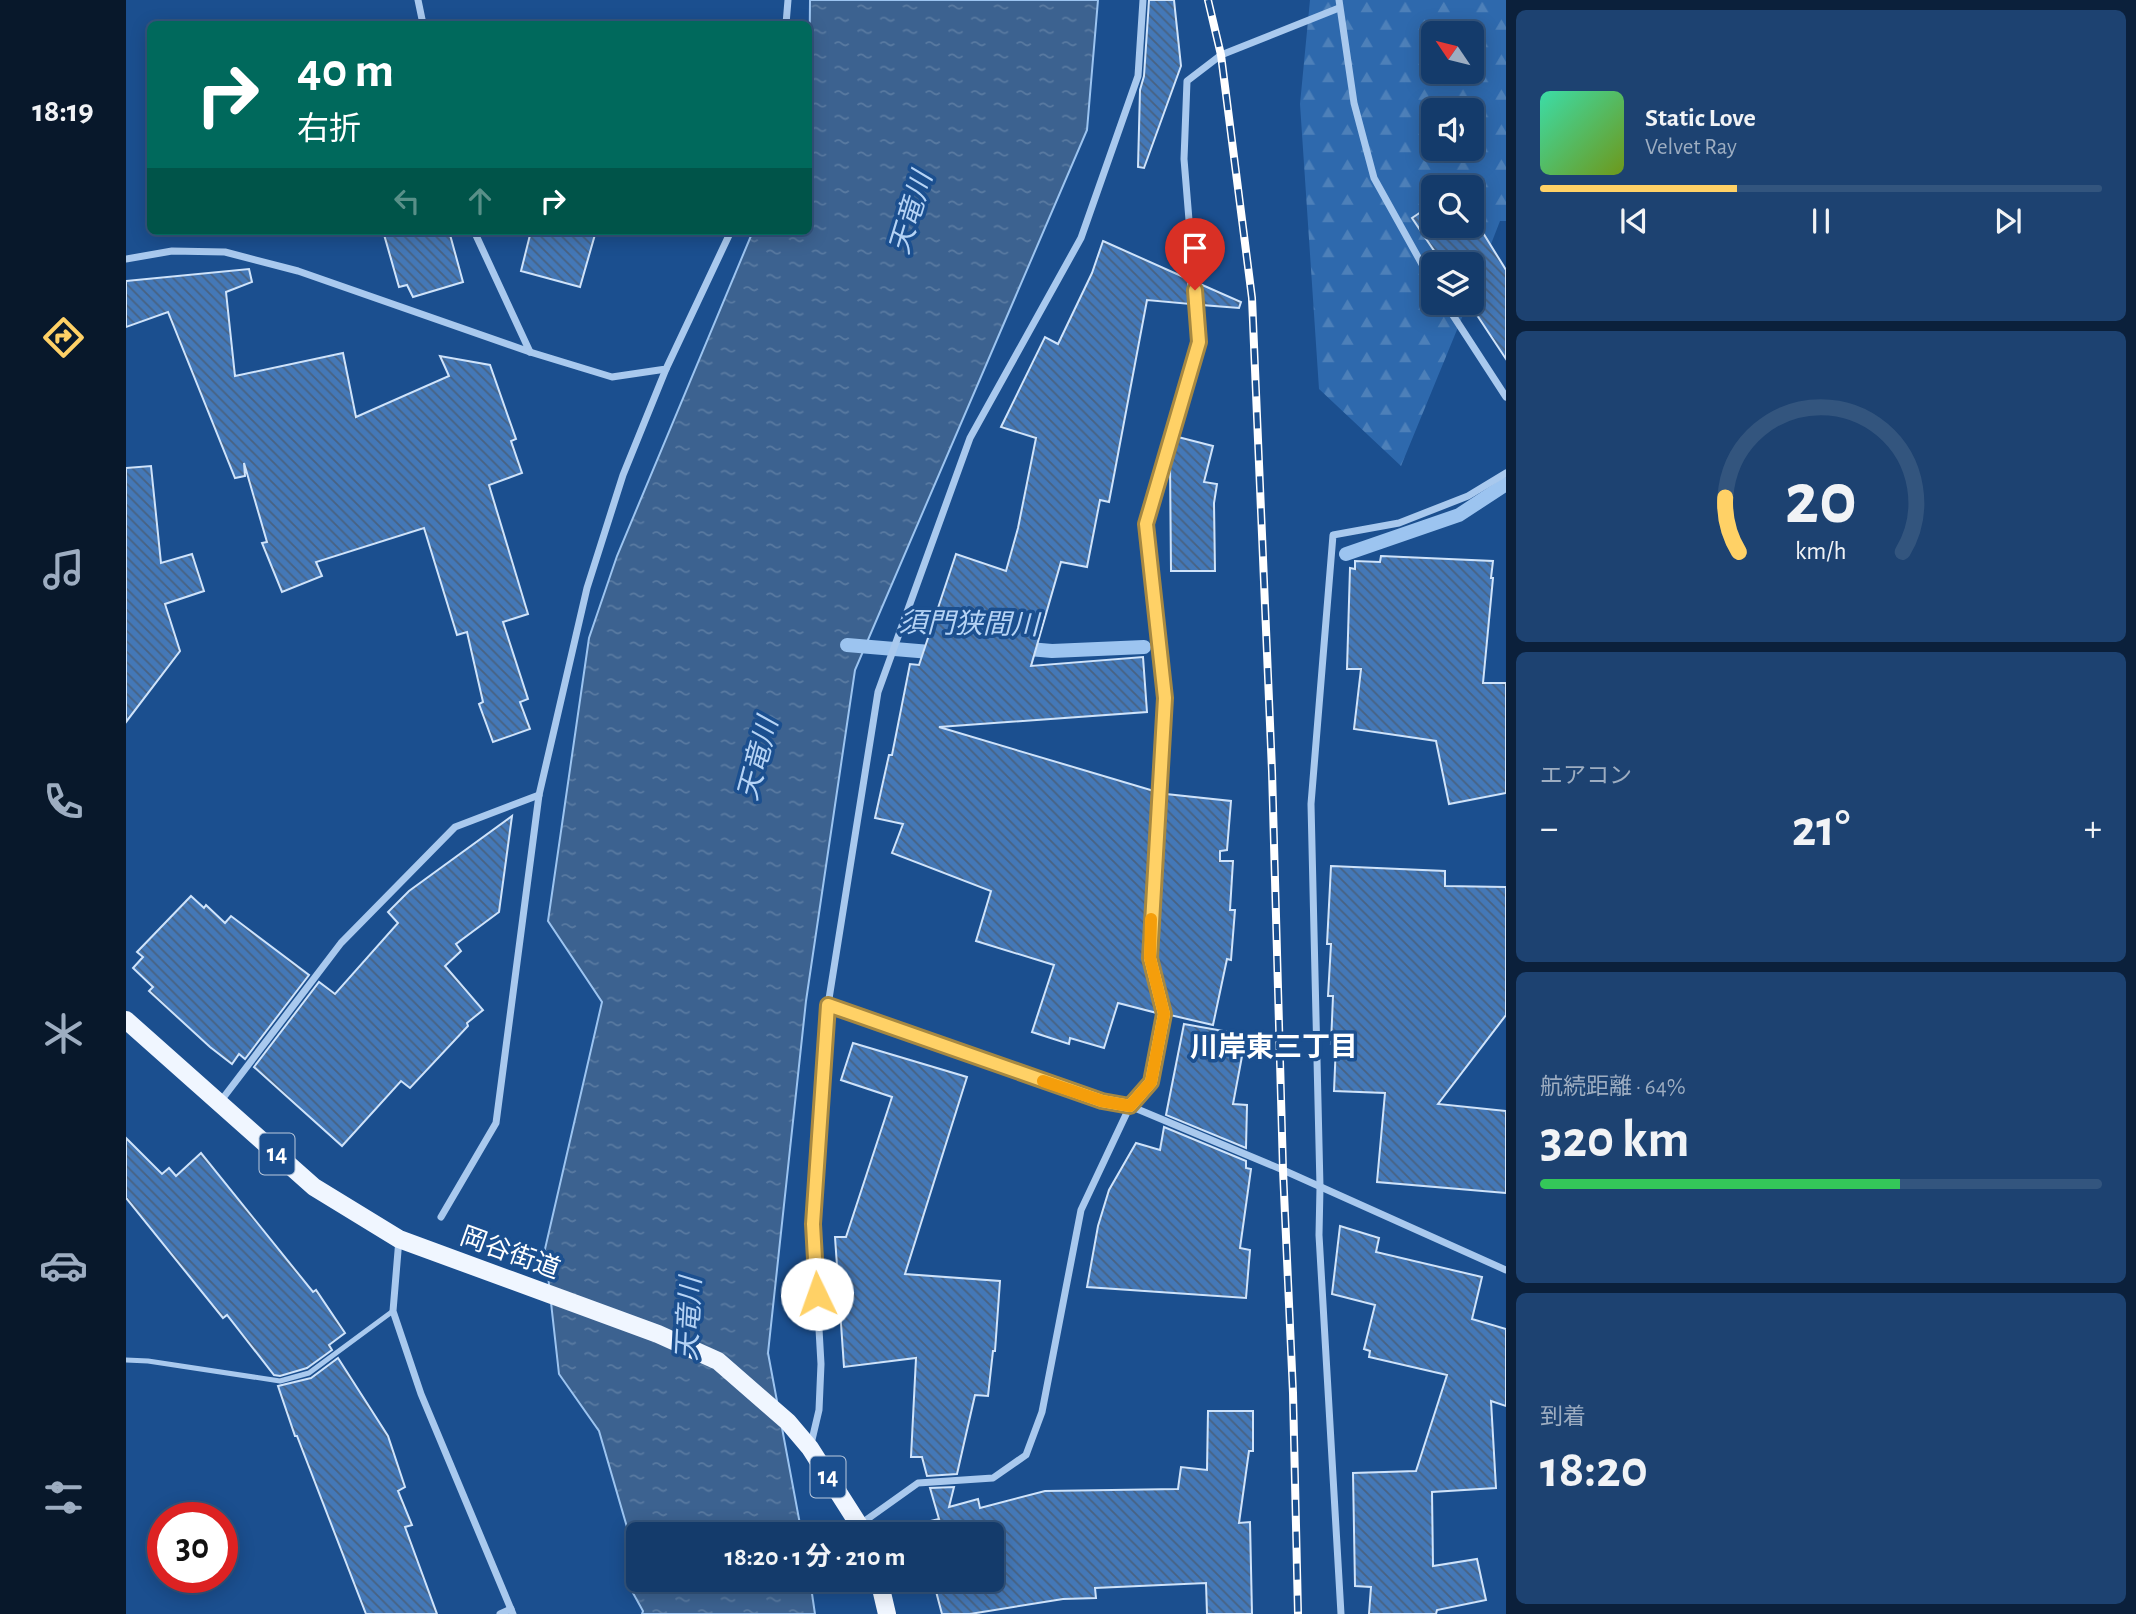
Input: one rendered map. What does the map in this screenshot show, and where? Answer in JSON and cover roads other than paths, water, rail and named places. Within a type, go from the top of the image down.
[{"type":"main road","name":"岡谷街道","points":[[126,1020],[314,1187],[399,1239],[657,1334],[718,1361],[788,1422],[810,1448],[856,1522]]},
{"type":"main road","points":[[882,1592],[887,1614]]},
{"type":"street","points":[[418,0],[422,21]]},
{"type":"street","points":[[786,21],[788,0]]},
{"type":"street","points":[[810,1448],[819,1410],[821,1364],[813,1224],[828,1005],[878,692],[970,438],[1081,238],[1138,76],[1143,0]]},
{"type":"street","points":[[871,1522],[918,1483],[993,1478],[1026,1455],[1042,1412],[1081,1210],[1130,1106],[1151,1082],[1164,1014],[1150,958],[1165,698],[1146,524],[1199,342],[1184,159],[1187,81],[1221,55],[1339,4],[1354,103],[1374,178],[1421,263]]},
{"type":"street","points":[[475,235],[530,352]]},
{"type":"street","points":[[441,1217],[496,1123],[539,795],[587,588],[623,475],[666,369],[729,235]]},
{"type":"street","points":[[126,259],[172,251],[225,252],[298,271],[530,352],[612,376],[666,369]]},
{"type":"street","points":[[1453,315],[1506,397]]},
{"type":"street","points":[[1341,1614],[1319,1235],[1311,804],[1333,535],[1399,523],[1468,496],[1506,473]]},
{"type":"street","points":[[219,1103],[341,943],[455,827],[539,795]]},
{"type":"street","points":[[828,1005],[1102,1101],[1130,1106],[1506,1270]]},
{"type":"street","points":[[399,1239],[393,1311],[421,1394],[512,1612],[500,1614]]},
{"type":"lane","points":[[126,1360],[280,1381],[309,1373],[393,1311]]},
{"type":"water","name":"天竜川","points":[[810,0],[1098,0],[1087,130],[855,670],[806,1001],[768,1353],[800,1522],[626,1524],[599,1431],[559,1374],[545,1249],[602,1002],[548,921],[589,638],[617,556],[751,235],[812,235],[812,21],[810,21]]},
{"type":"water","points":[[632,1592],[812,1592],[815,1614],[642,1614],[643,1611]]},
{"type":"waterway","name":"須門狭間川","points":[[1346,554],[1459,515],[1506,484]]},
{"type":"waterway","name":"須門狭間川","points":[[847,645],[942,653]]},
{"type":"waterway","name":"須門狭間川","points":[[1017,648],[1052,651],[1144,647]]},
{"type":"railway","points":[[1208,0],[1221,55],[1252,298],[1272,771],[1298,1614]]},
{"type":"district","name":"川岸東三丁目","points":[[1274,1048]]}]
